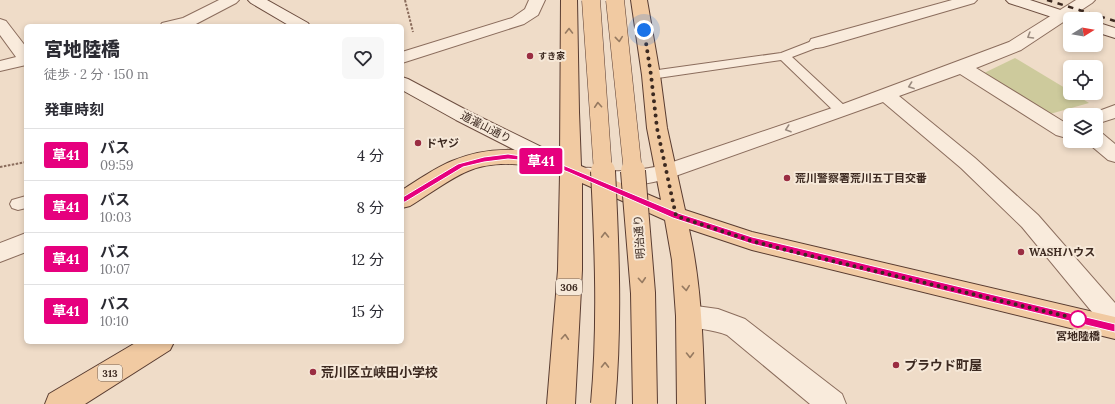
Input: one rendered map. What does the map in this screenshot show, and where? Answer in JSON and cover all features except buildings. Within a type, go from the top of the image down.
[{"type":"main road","name":"306","points":[[561,404],[570,270],[571,170],[569,112],[569,0]]},
{"type":"main road","points":[[591,0],[605,202],[607,288],[605,383],[603,404]]},
{"type":"main road","name":"明治通り","points":[[615,0],[637,206],[642,277],[645,404]]},
{"type":"main road","points":[[639,0],[651,75],[657,128],[684,260],[689,316],[690,404]]},
{"type":"main road","points":[[404,199],[460,166],[484,159],[508,156],[530,159],[551,163],[571,170],[676,216],[752,241],[1115,328]]},
{"type":"main road","name":"313","points":[[59,404],[158,344]]},
{"type":"street","points":[[178,24],[188,22],[231,0]]},
{"type":"street","points":[[256,0],[298,24]]},
{"type":"street","points":[[404,57],[518,21],[532,12],[537,0]]},
{"type":"street","points":[[817,43],[969,0]]},
{"type":"street","points":[[1014,0],[1063,16]]},
{"type":"street","name":"道灌山通り","points":[[1074,12],[1087,0]]},
{"type":"street","name":"道灌山通り","points":[[404,84],[463,116],[571,170],[609,179],[639,178],[667,172],[842,111],[962,67],[1015,46],[1063,21]]},
{"type":"street","points":[[0,24],[24,57]]},
{"type":"street","points":[[1103,29],[1115,33]]},
{"type":"street","points":[[0,66],[24,60]]},
{"type":"street","points":[[962,67],[1063,130]]},
{"type":"street","points":[[886,95],[968,163],[1030,221],[1115,321]]},
{"type":"street","points":[[1103,115],[1115,111]]},
{"type":"street","points":[[1103,145],[1115,154]]},
{"type":"street","points":[[0,253],[24,243]]},
{"type":"street","points":[[689,316],[718,320],[736,327],[832,404]]},
{"type":"lane","points":[[651,75],[784,56],[817,43]]},
{"type":"lane","points":[[784,56],[842,111]]},
{"type":"path","points":[[404,0],[418,53]]},
{"type":"path","points":[[0,167],[24,162]]},
{"type":"shaded area","points":[[1015,58],[1063,87],[1063,100],[1084,100],[1089,103],[1071,108],[1063,108],[1063,110],[1050,114],[982,74]]},
{"type":"railway","points":[[1047,0],[1115,21]]},
{"type":"bus line","name":"草41","points":[[404,199],[460,166],[484,159],[508,156],[530,159],[551,163],[571,170],[676,216],[752,241],[1115,328]]},
{"type":"place","name":"すき家","points":[[530,56]]},
{"type":"place","name":"ドヤジ","points":[[418,143]]},
{"type":"place","name":"荒川警察署荒川五丁目交番","points":[[787,178]]},
{"type":"place","name":"WASHハウス","points":[[1021,252]]},
{"type":"place","name":"宮地陸橋","points":[[1078,319]]},
{"type":"place","name":"プラウド町屋","points":[[896,365]]},
{"type":"place","name":"荒川区立峡田小学校","points":[[313,372]]},
{"type":"route","points":[[644,30],[657,128],[676,216],[752,241],[790,251],[1078,319]]}]
